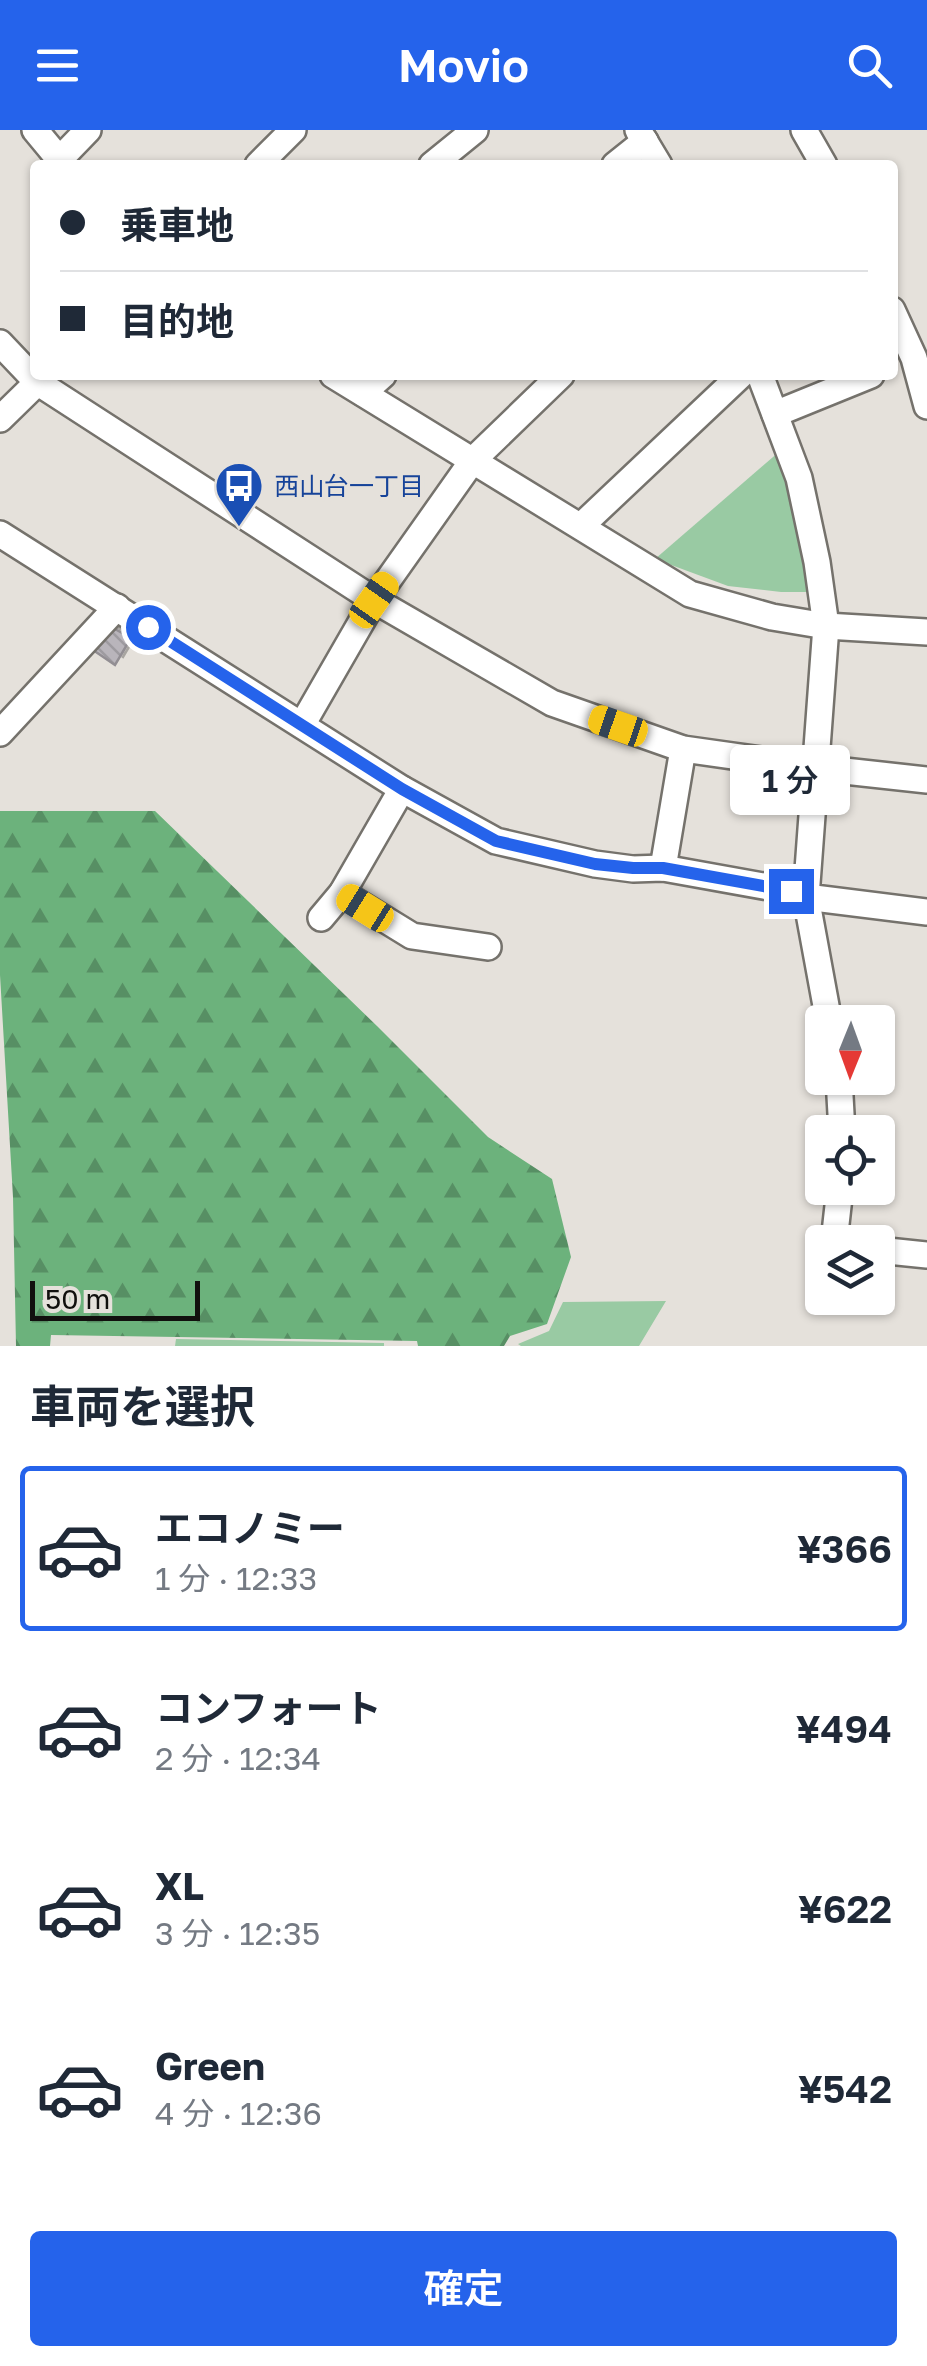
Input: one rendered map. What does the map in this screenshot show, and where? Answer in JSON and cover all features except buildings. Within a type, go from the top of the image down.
[{"type":"street","points":[[35,130],[60,160]]},
{"type":"street","points":[[64,160],[88,130]]},
{"type":"street","points":[[263,160],[293,130]]},
{"type":"street","points":[[438,160],[475,130]]},
{"type":"street","points":[[804,130],[821,160]]},
{"type":"street","points":[[619,160],[641,135],[656,160]]},
{"type":"street","points":[[898,325],[927,406]]},
{"type":"street","points":[[0,343],[30,369]]},
{"type":"street","points":[[0,419],[40,380]]},
{"type":"street","points":[[43,380],[374,600],[552,703],[683,748],[927,780]]},
{"type":"street","points":[[341,380],[690,594],[772,618],[826,626],[927,632]]},
{"type":"street","points":[[364,394],[378,380]]},
{"type":"street","points":[[302,725],[374,600],[473,460],[556,380]]},
{"type":"street","points":[[581,526],[735,380]]},
{"type":"street","points":[[762,380],[800,478],[818,562],[826,626],[806,897],[826,1005]]},
{"type":"street","points":[[775,414],[859,380]]},
{"type":"street","points":[[0,534],[402,789],[496,841],[595,864],[663,868],[806,897],[927,912]]},
{"type":"street","points":[[0,733],[117,607]]},
{"type":"street","points":[[663,868],[683,748]]},
{"type":"street","points":[[321,918],[342,893],[402,789]]},
{"type":"street","points":[[342,893],[412,936],[488,947]]},
{"type":"street","points":[[895,1252],[927,1255]]},
{"type":"green space","points":[[780,451],[811,592],[728,586],[655,559]]},
{"type":"green space","points":[[0,811],[155,811],[488,1137],[552,1179],[571,1257],[547,1324],[510,1336],[504,1346],[51,1335],[50,1346],[16,1346],[13,1197],[0,975]]},
{"type":"green space","points":[[666,1301],[639,1346],[518,1344],[549,1331],[563,1302]]},
{"type":"green space","points":[[176,1339],[384,1343],[384,1346],[175,1346]]},
{"type":"place","name":"西山台一丁目","points":[[239,528]]},
{"type":"route","points":[[148,627],[402,789],[496,841],[595,864],[663,868],[791,891]]}]
